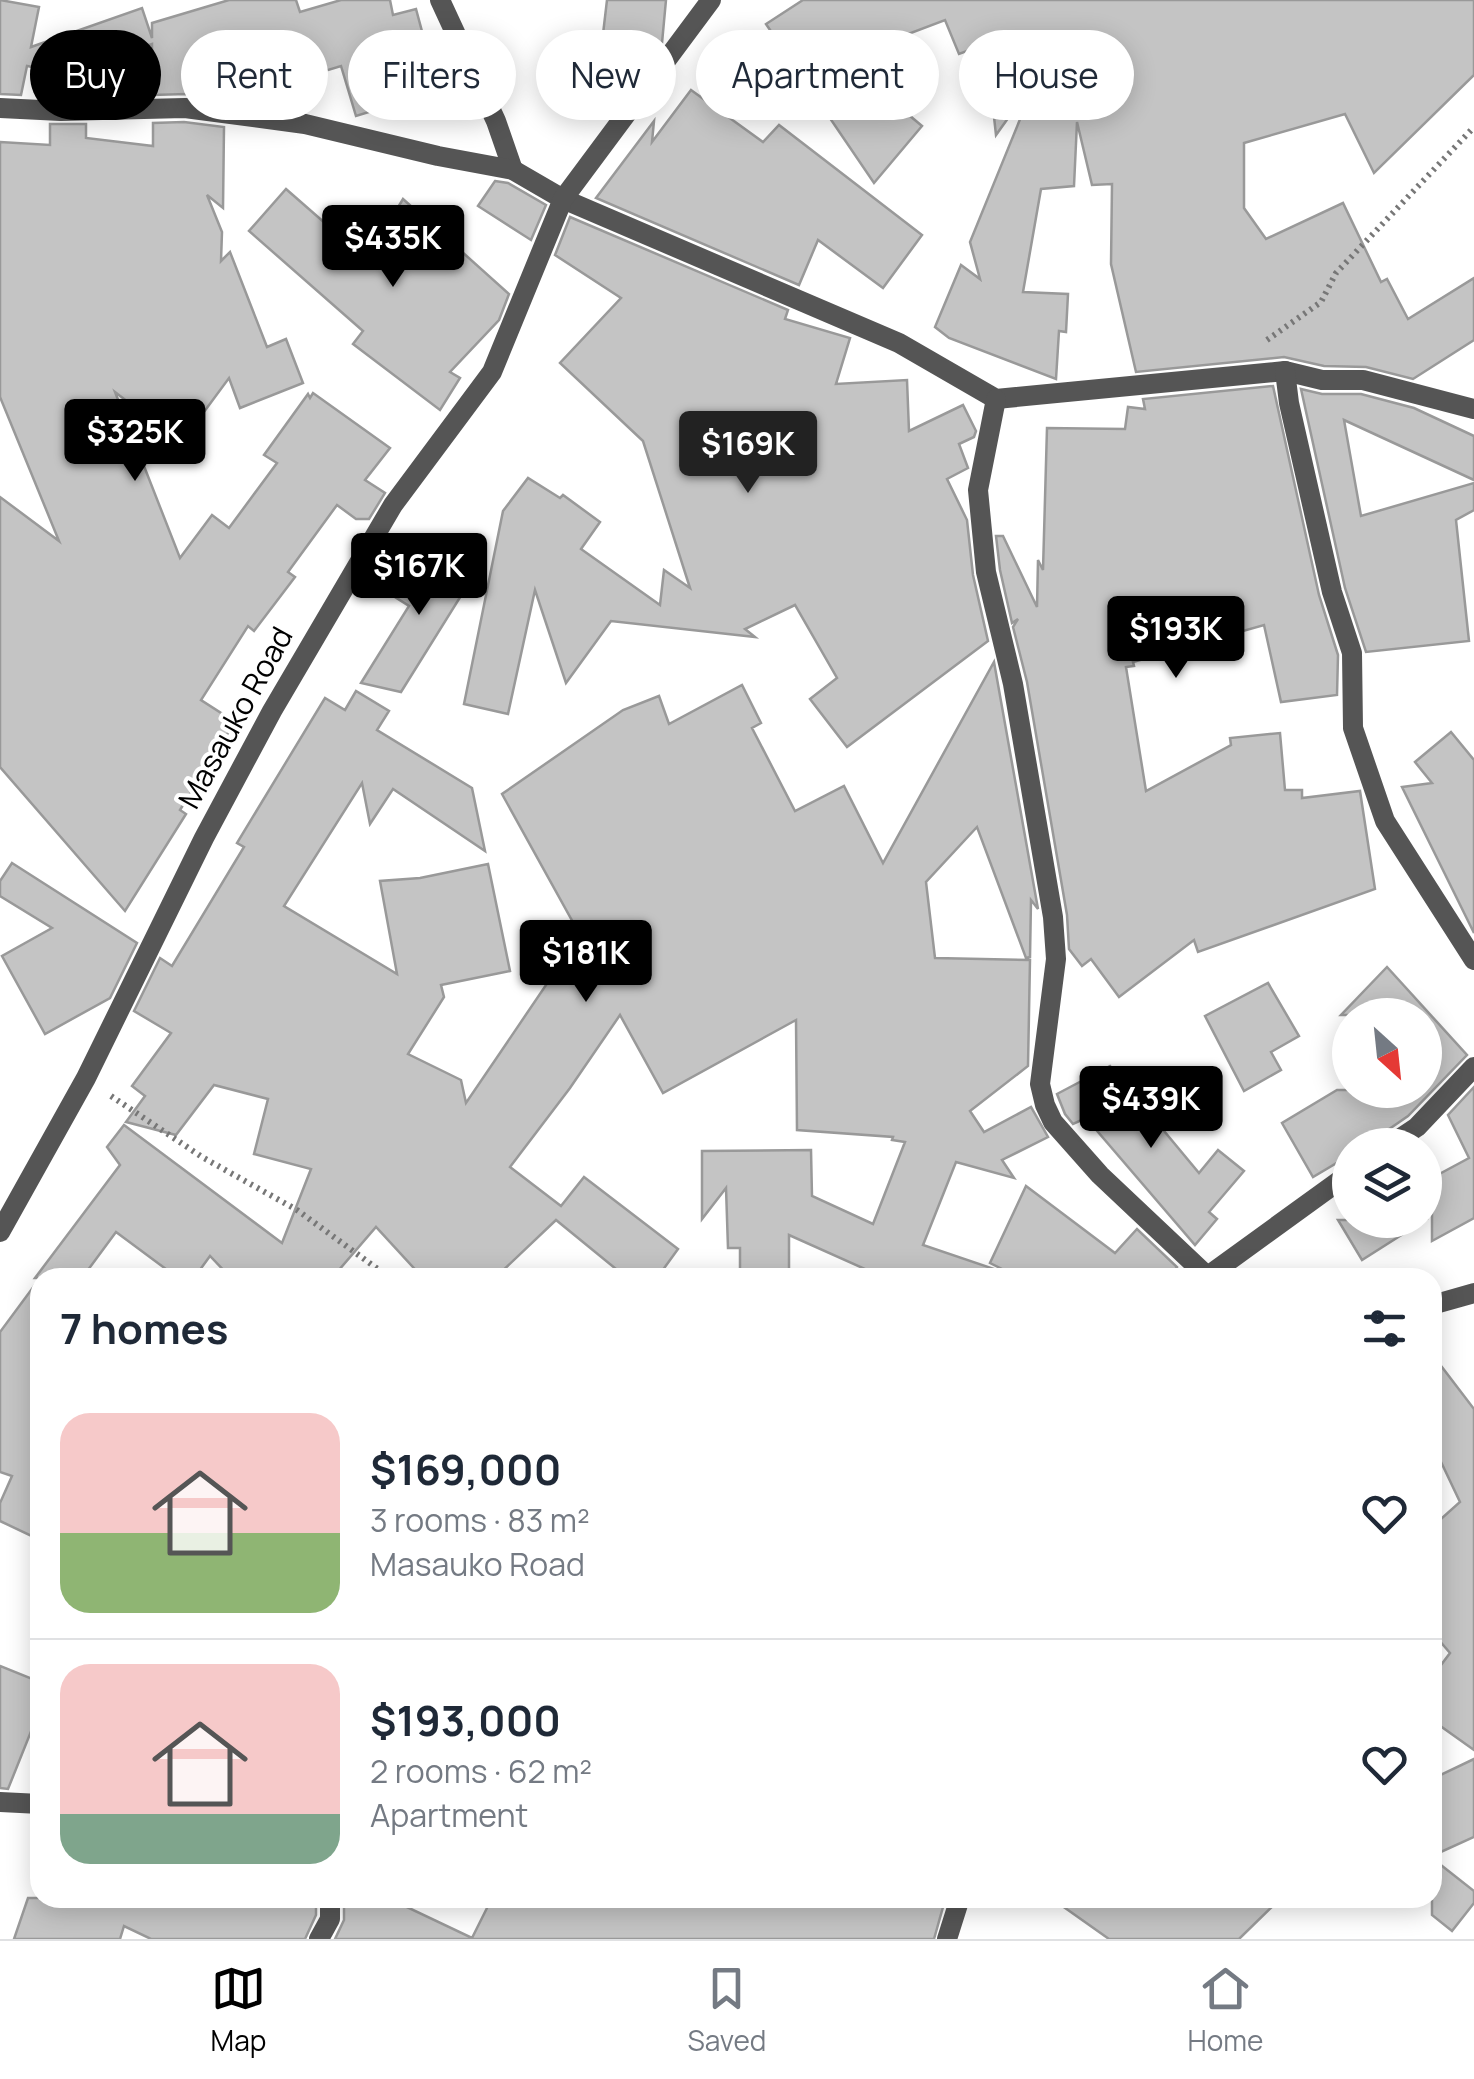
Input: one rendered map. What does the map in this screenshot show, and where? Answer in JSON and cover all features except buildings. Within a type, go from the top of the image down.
[{"type":"street","points":[[440,0],[496,121],[513,170]]},
{"type":"street","name":"Masauko Road","points":[[0,1232],[86,1078],[204,838],[298,664],[393,506],[492,372],[563,199],[711,0]]},
{"type":"street","points":[[0,108],[185,108],[305,124],[513,170],[563,199],[900,344],[996,398],[1285,372],[1322,380],[1363,380],[1474,409]]},
{"type":"street","points":[[1285,372],[1332,592],[1352,653],[1353,728],[1385,822],[1474,960]]},
{"type":"street","points":[[996,398],[978,490],[986,572],[1012,684],[1053,917],[1056,959],[1040,1084],[1044,1105],[1100,1174],[1199,1268]]},
{"type":"street","points":[[1416,1128],[1474,1067]]},
{"type":"street","points":[[1220,1268],[1332,1185]]},
{"type":"street","points":[[1442,1302],[1474,1293]]},
{"type":"street","points":[[0,1802],[30,1804]]},
{"type":"street","points":[[318,1939],[330,1920],[330,1908]]},
{"type":"street","points":[[948,1939],[957,1908]]},
{"type":"path","points":[[1238,376],[1270,338],[1321,302],[1336,273],[1474,127]]},
{"type":"path","points":[[86,1078],[202,1157],[298,1210],[376,1268]]}]
